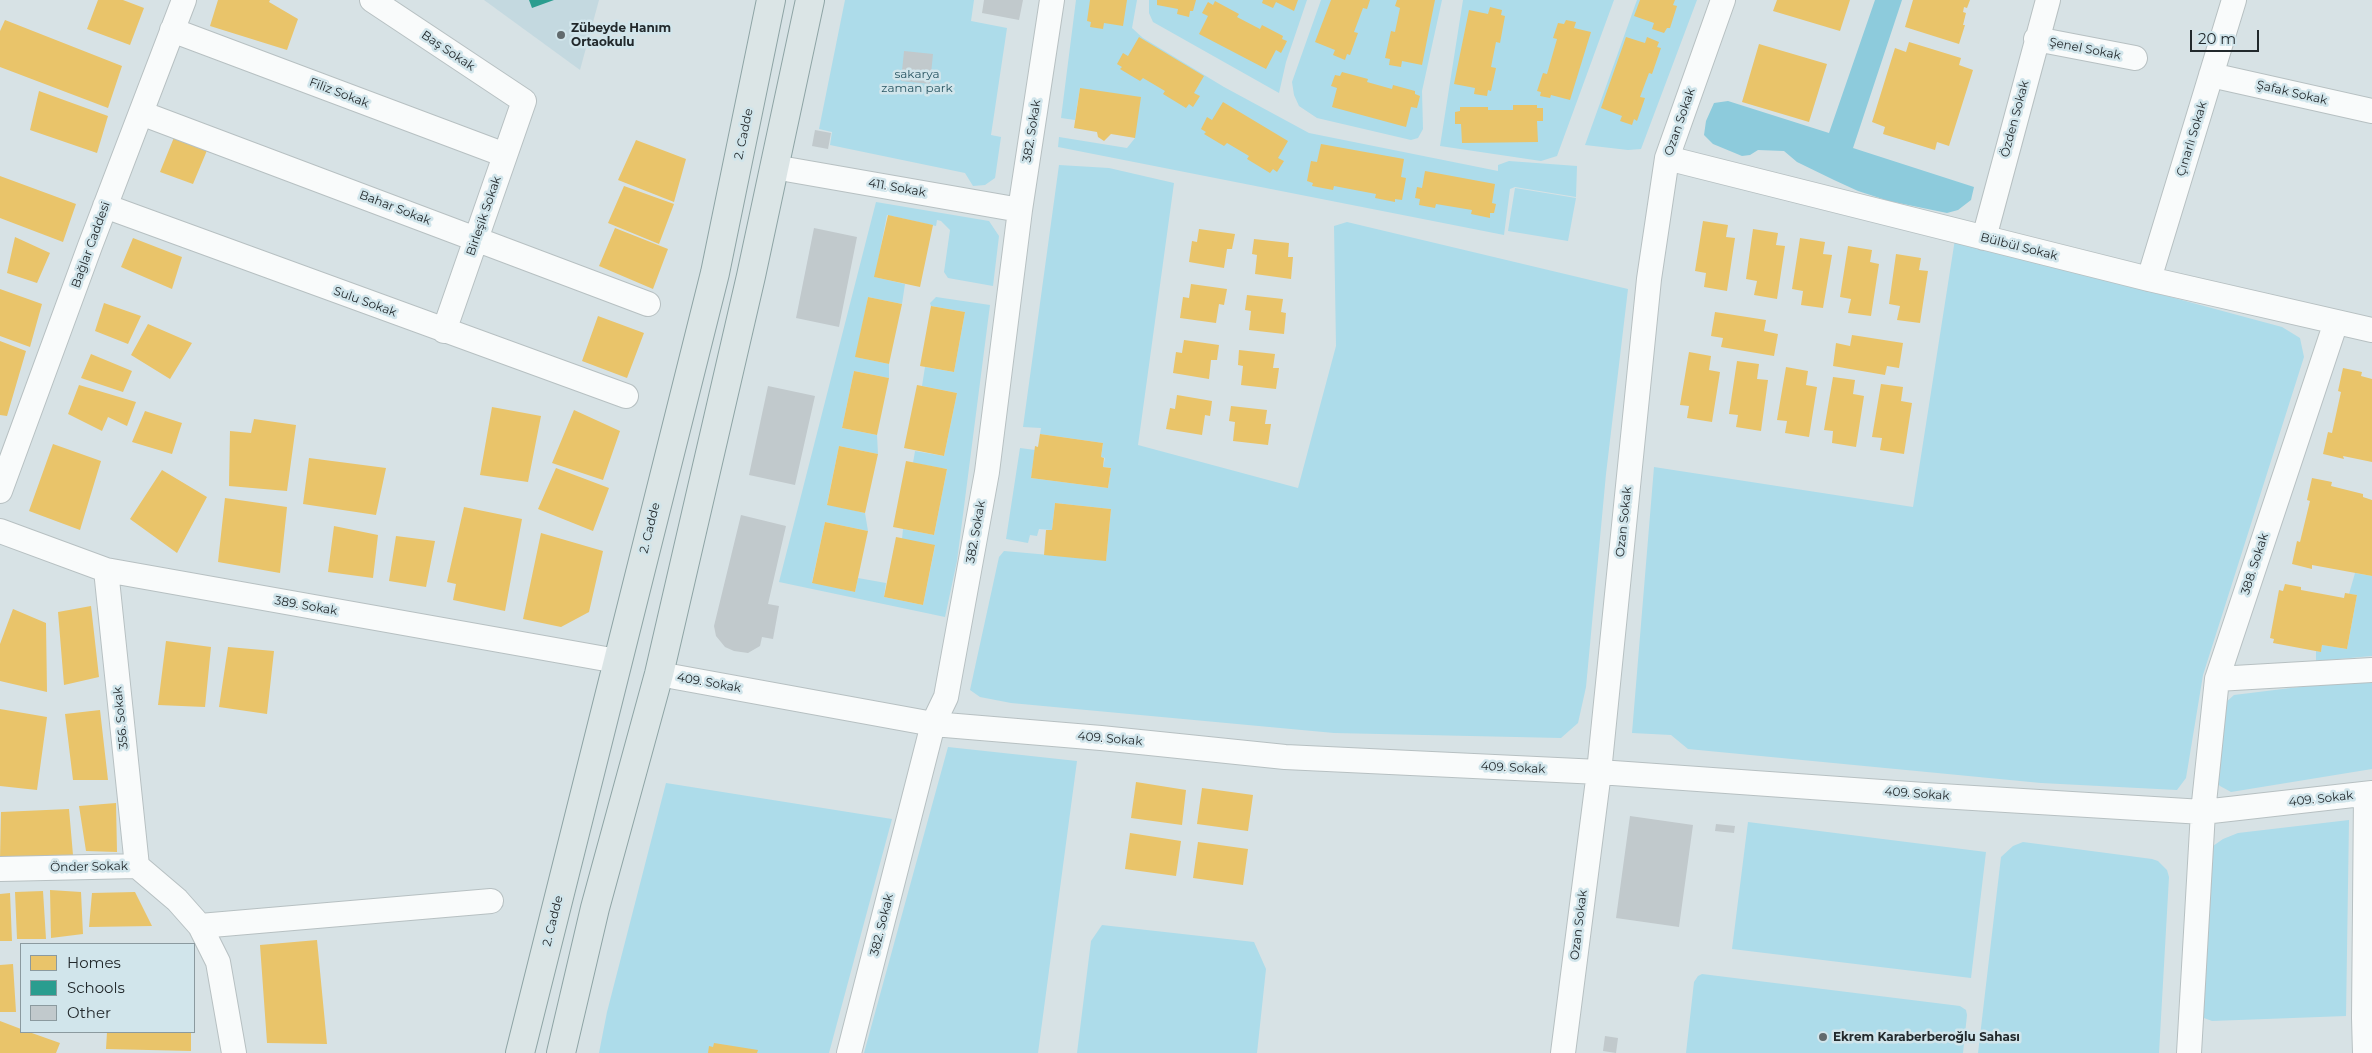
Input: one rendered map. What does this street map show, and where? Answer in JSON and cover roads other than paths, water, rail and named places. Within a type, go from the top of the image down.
[{"type":"main road","name":"2. Cadde","points":[[520,1053],[715,273],[771,0]]},
{"type":"main road","points":[[561,1053],[595,908],[659,674],[810,0]]},
{"type":"street","name":"Baş Sokak","points":[[372,0],[524,102]]},
{"type":"street","name":"382. Sokak","points":[[849,1053],[933,724],[946,697],[987,472],[1020,210],[1052,0]]},
{"type":"street","name":"Ozan Sokak","points":[[1563,1053],[1599,772],[1649,279],[1667,158],[1723,0]]},
{"type":"street","name":"Özden Sokak","points":[[1984,238],[2048,0]]},
{"type":"street","name":"Çınarlı Sokak","points":[[2149,279],[2234,0]]},
{"type":"street","name":"Bağlar Caddesi","points":[[0,491],[172,30],[177,2]]},
{"type":"street","name":"Filiz Sokak","points":[[172,30],[505,155]]},
{"type":"street","name":"Şenel Sokak","points":[[2036,39],[2135,58]]},
{"type":"street","name":"Şafak Sokak","points":[[2211,75],[2372,111]]},
{"type":"street","name":"Birleşik Sokak","points":[[444,331],[524,102]]},
{"type":"street","name":"Bahar Sokak","points":[[141,112],[648,304]]},
{"type":"street","name":"Bülbül Sokak","points":[[1667,158],[2149,279],[2372,330]]},
{"type":"street","name":"411. Sokak","points":[[774,167],[1020,210]]},
{"type":"street","name":"Sulu Sokak","points":[[105,206],[626,396]]},
{"type":"street","name":"388. Sokak","points":[[2189,1053],[2203,812],[2217,679],[2336,322]]},
{"type":"street","name":"389. Sokak","points":[[0,531],[106,570],[618,662]]},
{"type":"street","name":"356. Sokak","points":[[106,570],[137,866]]},
{"type":"street","points":[[2217,679],[2372,670]]},
{"type":"street","name":"409. Sokak","points":[[659,674],[933,724],[1101,738],[1285,757],[1599,772],[2203,812],[2369,794]]},
{"type":"street","points":[[2365,1053],[2368,1018],[2369,794]]},
{"type":"street","name":"Önder Sokak","points":[[0,869],[137,866],[177,900],[200,926],[218,962],[234,1053]]},
{"type":"street","points":[[200,926],[491,900]]},
{"type":"place","name":"Zübeyde Hanım Ortaokulu","points":[[561,35]]},
{"type":"place","name":"Ekrem Karaberberoğlu Sahası","points":[[1823,1037]]},
{"type":"park label","name":"sakarya zaman park","points":[[917,81]]}]
